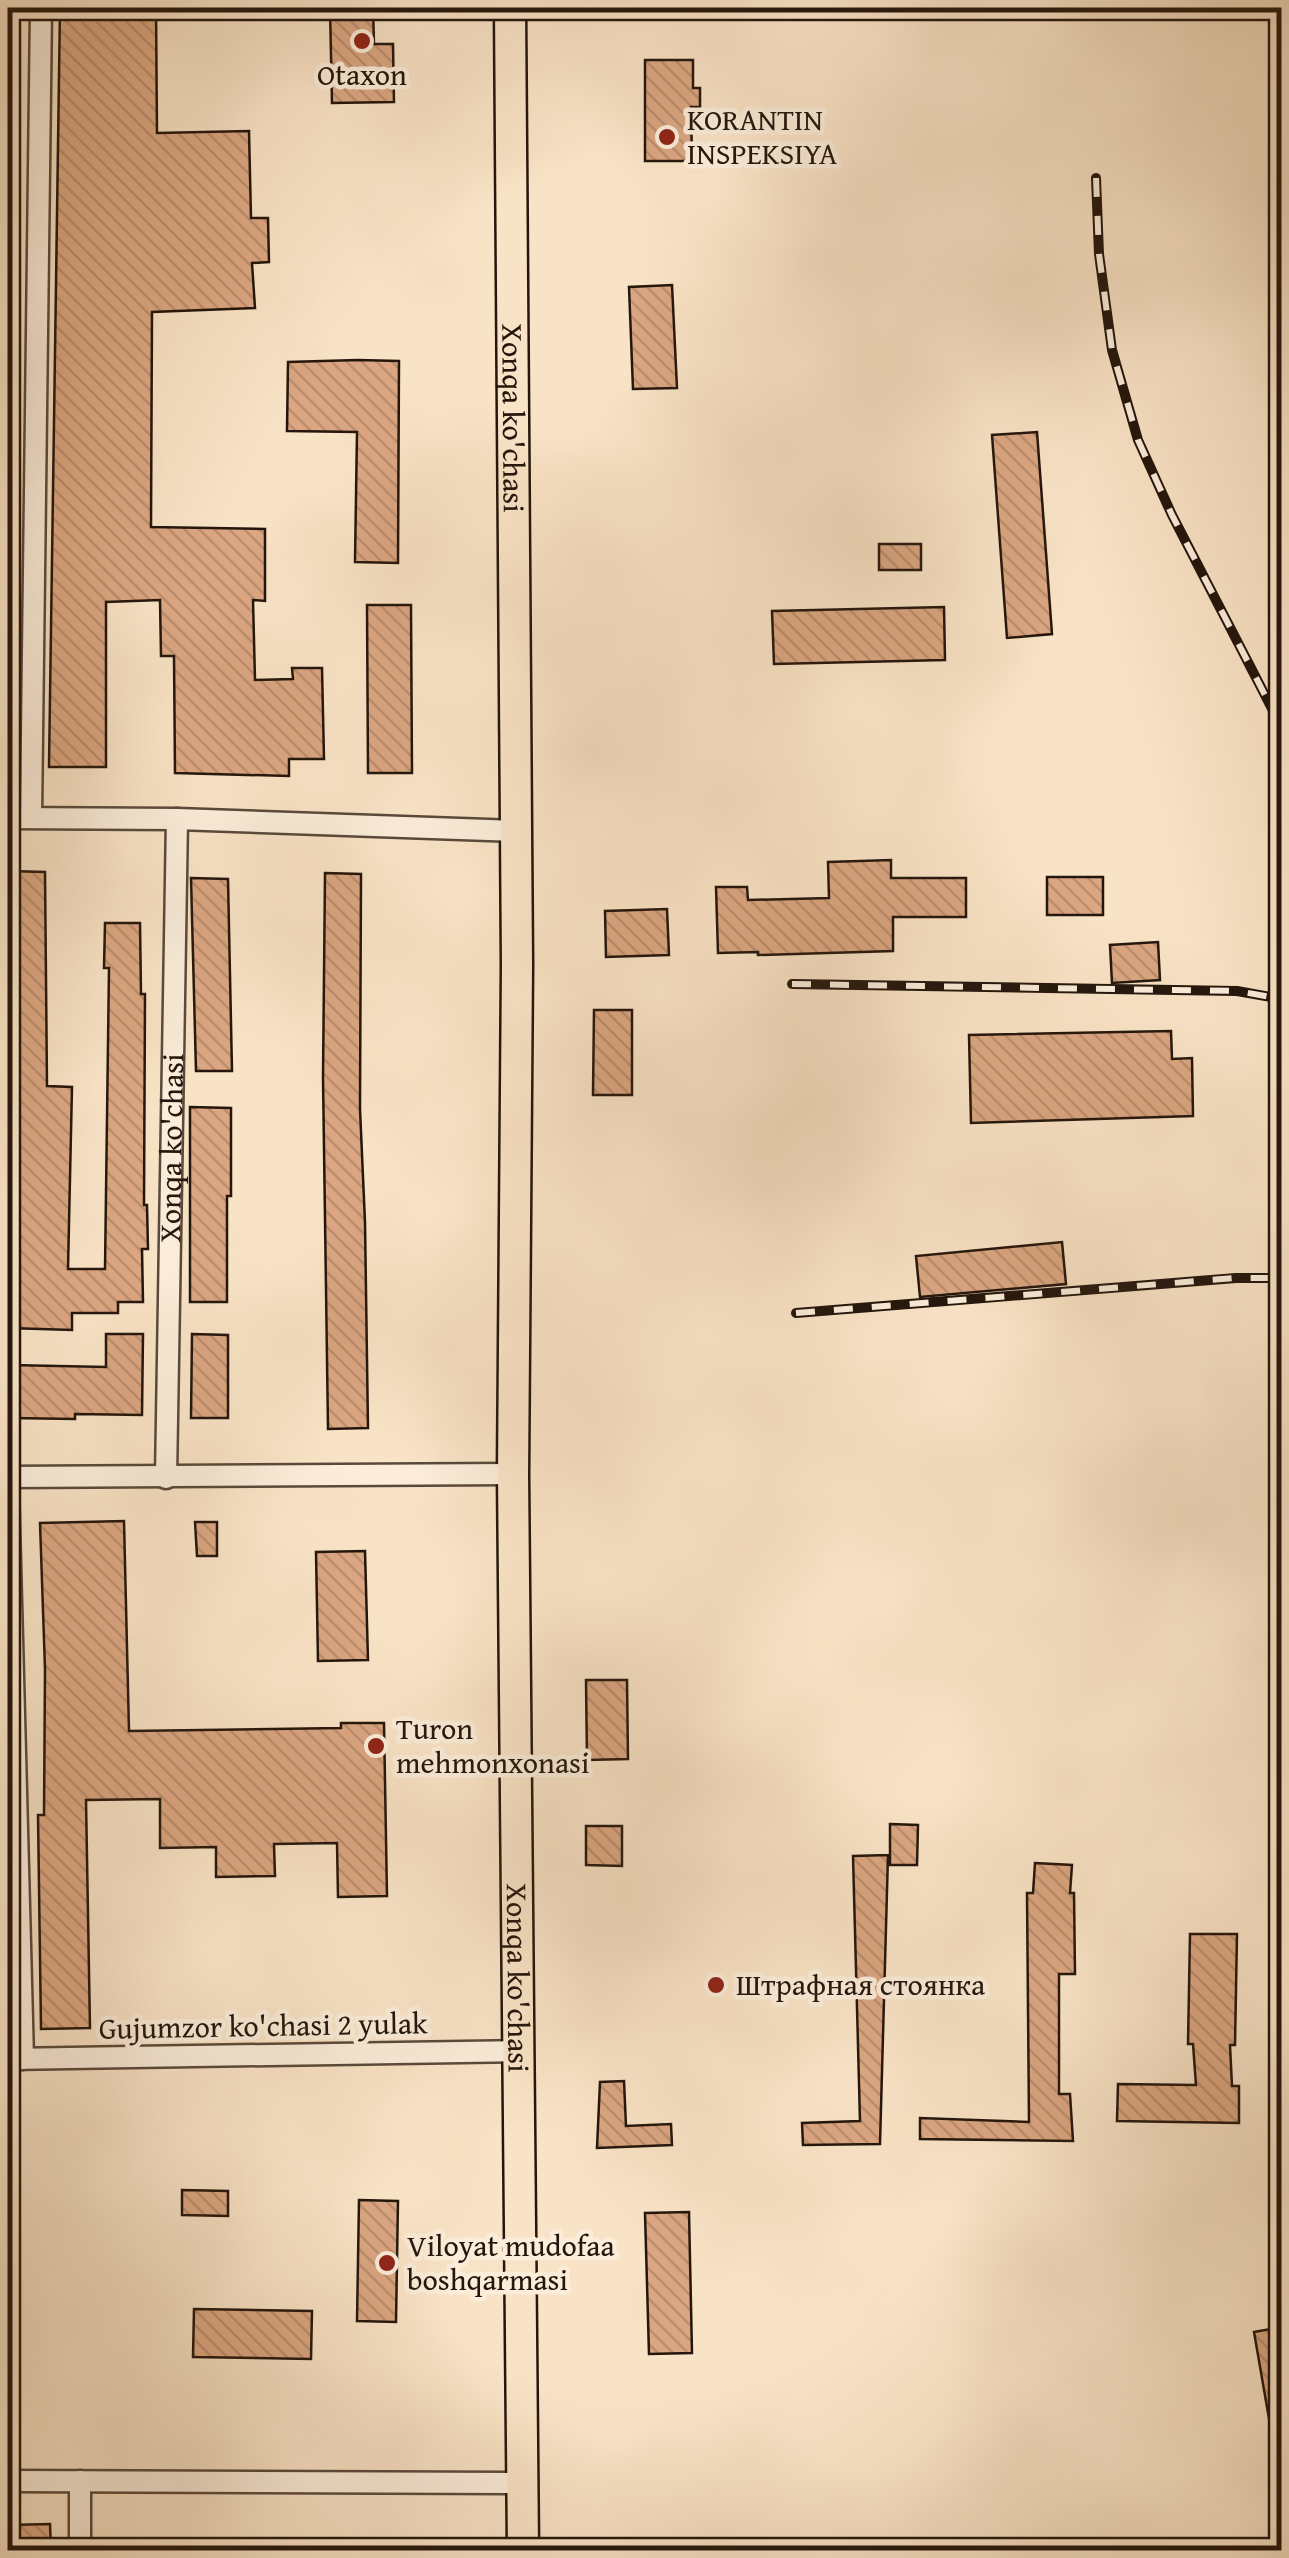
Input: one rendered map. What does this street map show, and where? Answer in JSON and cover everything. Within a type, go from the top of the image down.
[{"type":"main road","name":"Xonqa ko'chasi","points":[[510,8],[517,985],[513,1474],[523,2550]]},
{"type":"street","points":[[32,816],[41,8]]},
{"type":"street","points":[[8,818],[177,819],[515,831]]},
{"type":"street","name":"Xonqa ko'chasi","points":[[166,1478],[177,819]]},
{"type":"street","points":[[8,1477],[513,1474]]},
{"type":"street","points":[[8,1486],[16,2059]]},
{"type":"street","name":"Gujumzor ko'chasi 2 yulak","points":[[16,2059],[519,2051]]},
{"type":"street","points":[[8,2481],[522,2482]]},
{"type":"street","points":[[80,2481],[80,2550]]},
{"type":"building","points":[[60,8],[156,8],[157,133],[249,131],[251,218],[268,218],[269,262],[252,263],[255,308],[152,312],[151,527],[265,529],[265,601],[253,600],[255,680],[293,679],[292,668],[322,668],[324,759],[289,759],[289,776],[175,773],[174,656],[161,656],[160,600],[106,602],[106,767],[49,767]]},
{"type":"building","points":[[330,8],[373,8],[374,44],[393,44],[394,102],[332,103]]},
{"type":"building","points":[[645,60],[693,60],[693,88],[700,88],[700,107],[691,107],[692,161],[645,161]]},
{"type":"building","points":[[672,285],[677,388],[633,389],[629,287]]},
{"type":"building","points":[[399,361],[398,563],[355,562],[357,432],[287,431],[288,362]]},
{"type":"building","points":[[1037,432],[1052,634],[1007,638],[992,435]]},
{"type":"building","points":[[879,544],[921,544],[921,570],[879,570]]},
{"type":"building","points":[[367,605],[411,605],[412,773],[368,773]]},
{"type":"building","points":[[944,607],[945,660],[774,664],[772,611]]},
{"type":"building","points":[[891,860],[891,878],[966,878],[966,917],[893,917],[893,951],[718,953],[716,887],[747,887],[748,900],[829,898],[828,862]]},
{"type":"building","points":[[8,871],[45,872],[47,1086],[72,1087],[68,1269],[105,1269],[109,968],[104,968],[105,923],[140,923],[141,994],[145,994],[144,1205],[148,1249],[142,1249],[143,1302],[118,1302],[118,1313],[72,1313],[72,1330],[8,1328]]},
{"type":"building","points":[[325,873],[361,874],[360,1109],[368,1428],[328,1429],[323,1078]]},
{"type":"building","points":[[1047,877],[1103,877],[1103,915],[1047,915]]},
{"type":"building","points":[[191,878],[228,879],[232,1071],[196,1071]]},
{"type":"building","points":[[667,909],[669,955],[606,957],[605,911]]},
{"type":"building","points":[[1158,942],[1160,980],[1112,983],[1110,945]]},
{"type":"building","points":[[594,1010],[632,1010],[632,1095],[593,1095]]},
{"type":"building","points":[[1171,1031],[1172,1059],[1192,1058],[1193,1116],[971,1123],[969,1035]]},
{"type":"building","points":[[190,1107],[231,1108],[227,1302],[190,1302]]},
{"type":"building","points":[[1062,1242],[1066,1284],[920,1297],[916,1256]]},
{"type":"building","points":[[106,1334],[143,1334],[142,1415],[10,1418],[11,1365],[106,1367]]},
{"type":"building","points":[[192,1334],[228,1335],[228,1418],[191,1418]]},
{"type":"building","points":[[124,1521],[129,1731],[341,1728],[341,1723],[384,1723],[387,1896],[338,1897],[337,1843],[274,1844],[275,1876],[216,1877],[216,1847],[160,1848],[160,1799],[86,1800],[90,2028],[41,2029],[38,1815],[44,1815],[45,1669],[40,1523]]},
{"type":"building","points":[[195,1522],[217,1522],[217,1556],[197,1556]]},
{"type":"building","points":[[365,1551],[368,1660],[318,1661],[316,1552]]},
{"type":"building","points":[[586,1680],[627,1680],[628,1759],[587,1760]]},
{"type":"building","points":[[890,1824],[918,1825],[917,1865],[890,1865]]},
{"type":"building","points":[[586,1826],[622,1826],[622,1866],[586,1865]]},
{"type":"building","points":[[888,1855],[880,2144],[803,2145],[802,2123],[860,2121],[853,1856]]},
{"type":"building","points":[[1035,1863],[1072,1865],[1075,1974],[1059,1974],[1059,2094],[1070,2094],[1073,2141],[920,2139],[920,2118],[1029,2122],[1027,1893],[1033,1893]]},
{"type":"building","points":[[1190,1934],[1237,1934],[1235,2045],[1230,2045],[1232,2086],[1239,2086],[1239,2123],[1117,2121],[1118,2084],[1196,2085],[1193,2044],[1188,2044]]},
{"type":"building","points":[[624,2081],[626,2126],[671,2124],[672,2145],[597,2148],[600,2082]]},
{"type":"building","points":[[182,2190],[228,2191],[228,2216],[182,2215]]},
{"type":"building","points":[[359,2200],[398,2201],[396,2322],[357,2321]]},
{"type":"building","points":[[689,2212],[692,2353],[649,2354],[645,2213]]},
{"type":"building","points":[[194,2309],[312,2311],[311,2359],[193,2357]]},
{"type":"building","points":[[1282,2327],[1282,2435],[1272,2436],[1254,2332]]},
{"type":"building","points":[[50,2524],[51,2550],[8,2550],[8,2525]]},
{"type":"railway","points":[[1096,178],[1099,254],[1112,350],[1138,440],[1172,515],[1282,728]]},
{"type":"railway","points":[[792,984],[1237,991],[1282,999]]},
{"type":"railway","points":[[796,1313],[1236,1278],[1282,1278]]},
{"type":"place","name":"Otaxon","points":[[362,41]]},
{"type":"place","name":"KORANTIN INSPEKSIYA","points":[[667,137]]},
{"type":"place","name":"Turon mehmonxonasi","points":[[376,1746]]},
{"type":"place","name":"Штрафная стоянка","points":[[716,1985]]},
{"type":"place","name":"Viloyat mudofaa boshqarmasi","points":[[387,2263]]}]
